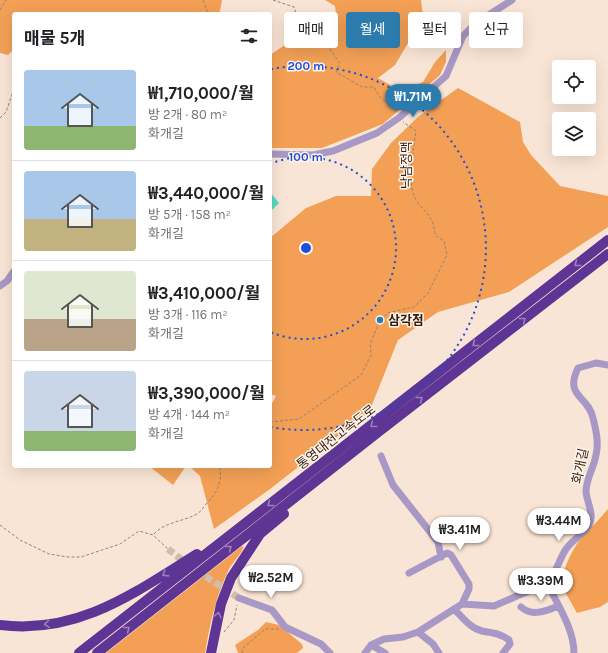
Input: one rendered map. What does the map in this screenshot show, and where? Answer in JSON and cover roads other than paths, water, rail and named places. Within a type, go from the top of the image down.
[{"type":"highway","name":"통영대전고속도로","points":[[79,653],[608,240]]},
{"type":"highway","name":"통영대전고속도로","points":[[97,653],[608,254]]},
{"type":"highway","points":[[211,653],[221,604],[231,578],[260,534],[377,433]]},
{"type":"highway","points":[[0,625],[31,626],[67,622],[106,609],[246,523]]},
{"type":"street","points":[[272,154],[312,155],[333,151],[377,133],[400,117],[446,76],[463,36],[476,23],[512,0]]},
{"type":"street","points":[[0,286],[7,281],[12,274]]},
{"type":"street","name":"화개길","points":[[547,583],[553,576],[566,549],[590,524],[592,512],[587,495],[586,484],[597,454],[597,438],[593,417],[573,387],[573,378],[578,368],[596,363],[608,365]]},
{"type":"street","points":[[381,456],[393,485],[438,542],[441,557]]},
{"type":"street","points":[[364,653],[371,645],[384,639],[403,637],[418,632],[462,604],[469,589],[469,584],[451,555],[447,553],[409,573]]},
{"type":"street","points":[[462,604],[494,606],[547,583],[572,639],[574,653]]},
{"type":"street","points":[[239,598],[272,610],[285,627],[321,644],[330,653]]},
{"type":"street","points":[[521,607],[526,611],[534,613],[558,606]]},
{"type":"street","points":[[454,609],[471,626],[481,630],[494,632],[509,640],[510,644],[503,653]]},
{"type":"street","points":[[418,632],[433,644],[439,653]]},
{"type":"street","points":[[371,645],[385,653]]},
{"type":"water","points":[[272,194],[279,203],[272,210]]},
{"type":"tunnel","points":[[168,549],[187,564]]},
{"type":"tunnel","points":[[197,571],[239,598]]},
{"type":"place","name":"삼각점","points":[[380,320]]}]
